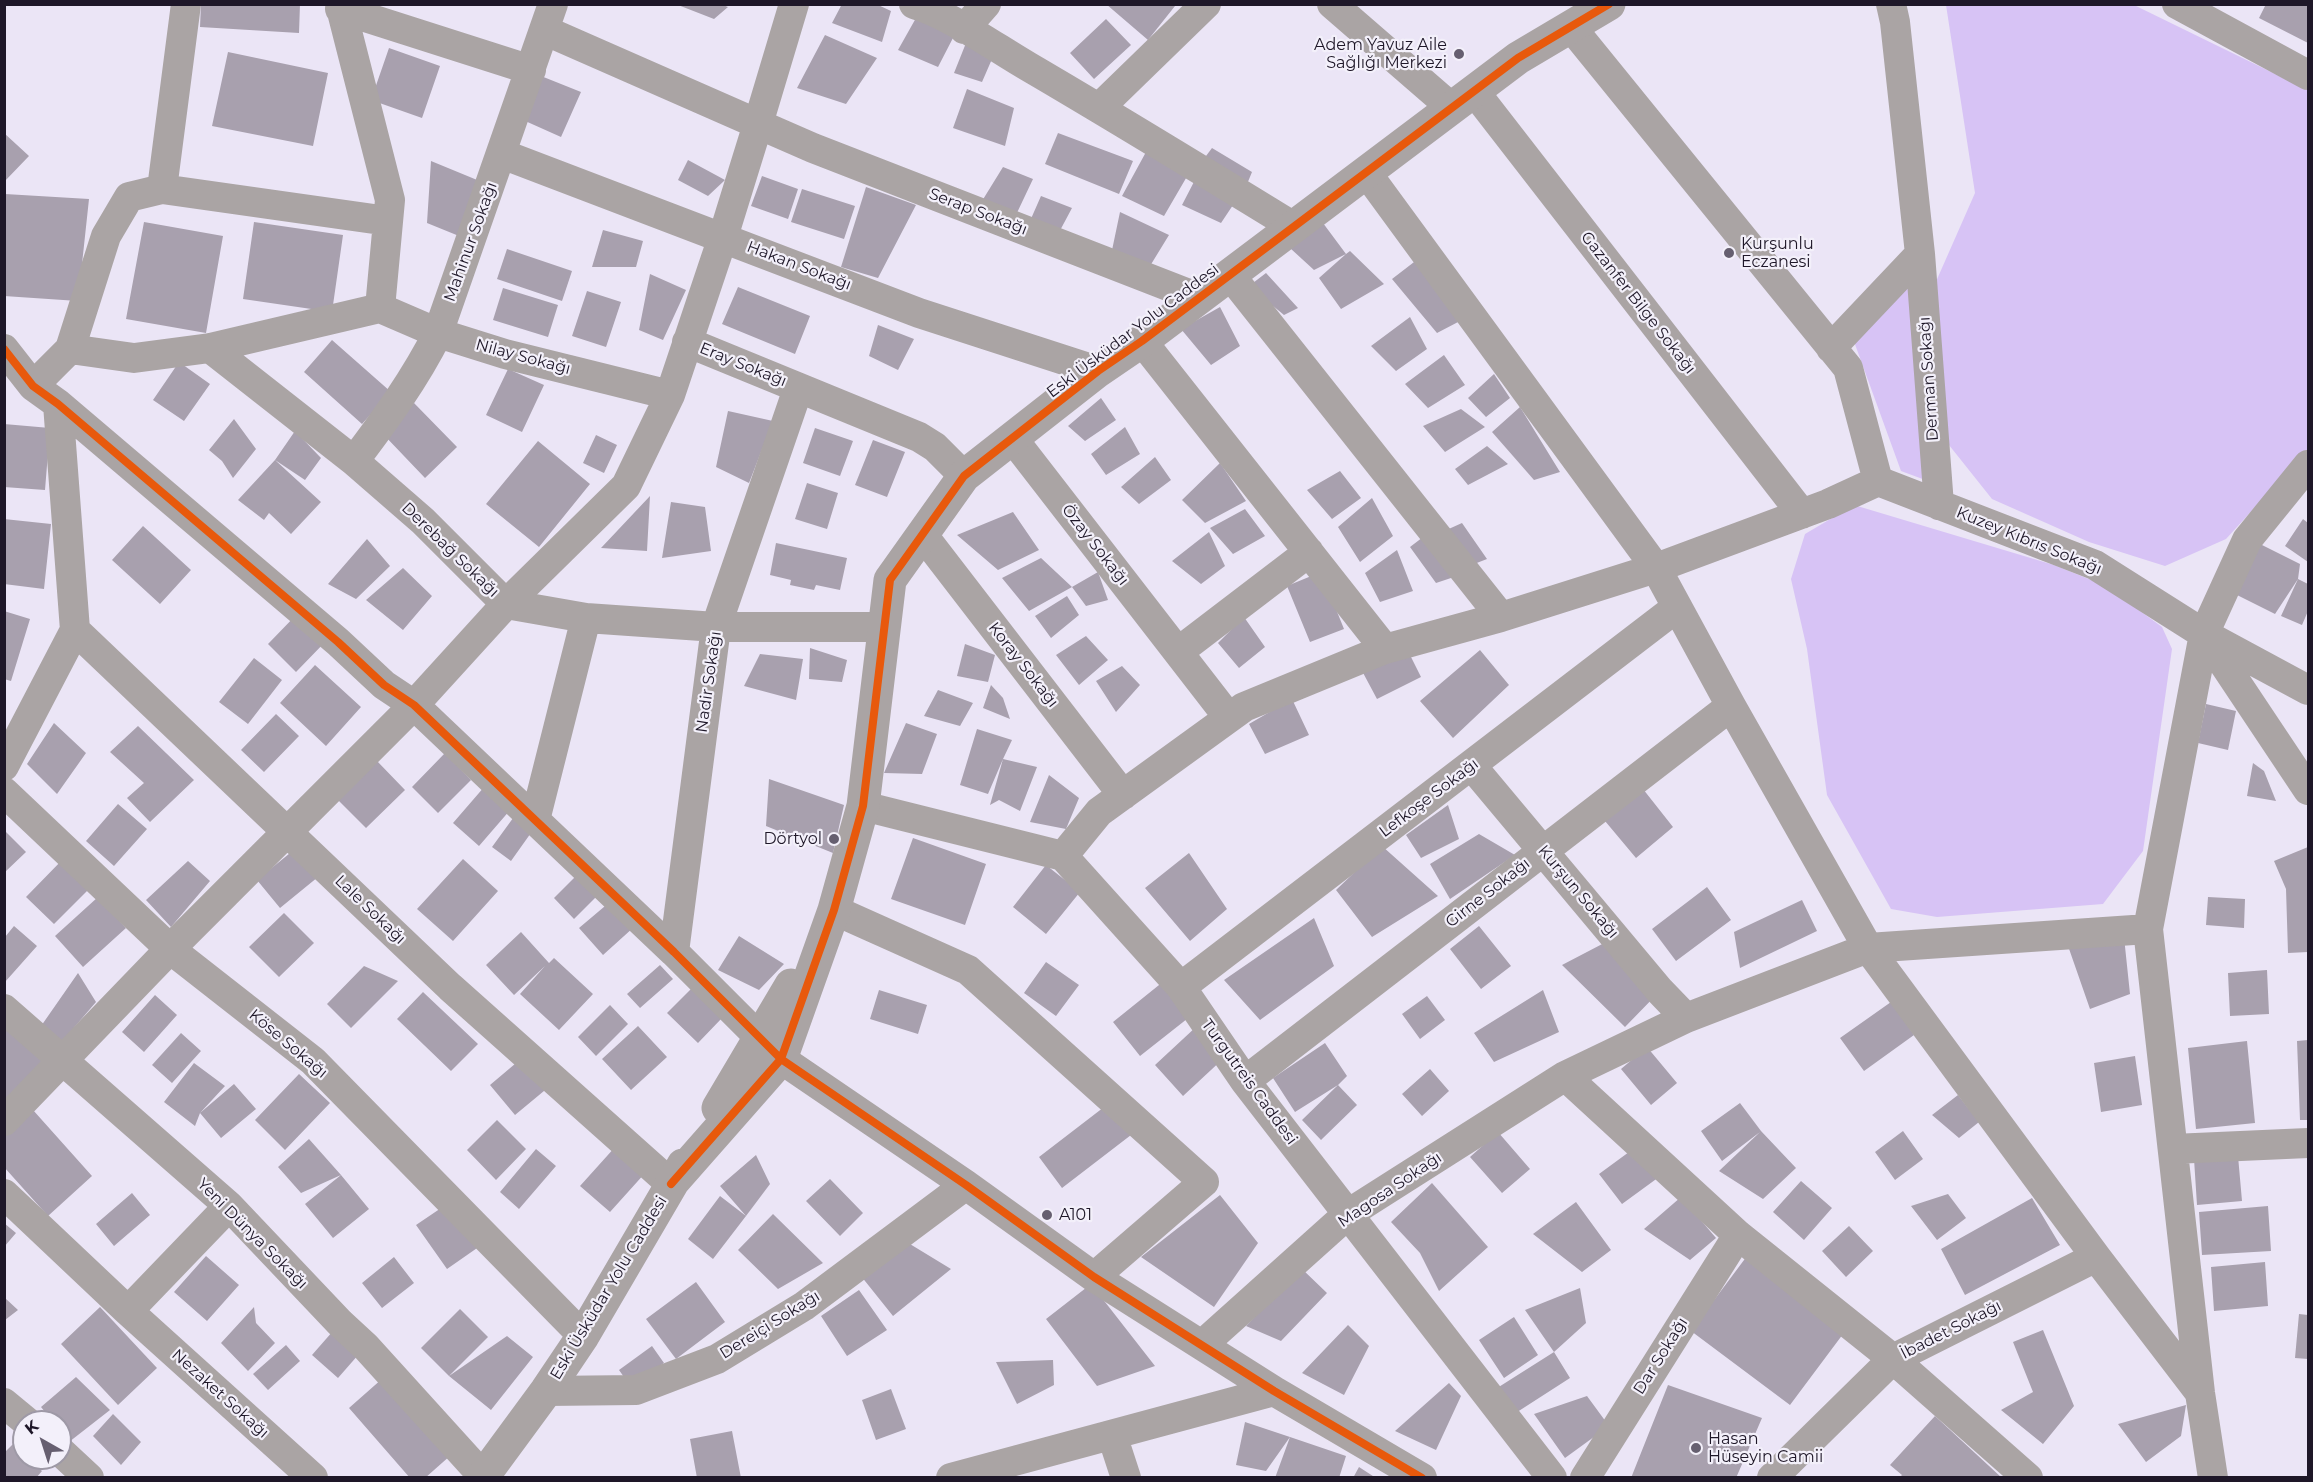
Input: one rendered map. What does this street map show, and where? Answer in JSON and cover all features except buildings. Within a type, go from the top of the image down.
[{"type":"street","points":[[162,189],[186,4]]},
{"type":"street","points":[[4,1121],[414,705],[506,604],[626,486],[669,395],[723,237],[794,4]]},
{"type":"street","points":[[914,4],[929,9],[1099,108],[1294,227]]},
{"type":"street","points":[[964,29],[986,4]]},
{"type":"street","points":[[1099,108],[1206,4]]},
{"type":"street","name":"Gazanfer Bilge Sokağı","points":[[1332,4],[1463,99],[1802,514]]},
{"type":"street","name":"Derman Sokağı","points":[[1891,4],[1906,113],[1920,254],[1939,505]]},
{"type":"street","points":[[70,349],[134,358],[210,348],[380,308],[390,200],[340,7]]},
{"type":"street","points":[[340,7],[531,70]]},
{"type":"street","points":[[2194,9],[2308,75]]},
{"type":"street","points":[[863,806],[1063,856],[1099,812],[1244,707],[1385,649],[1656,568],[1802,514],[1878,481],[1848,368],[1831,348],[1588,13]]},
{"type":"street","name":"Eski Üsküdar Yolu Caddesi","points":[[482,1477],[546,1392],[583,1336],[671,1184],[770,1049],[834,910],[863,806],[890,580],[964,476],[1098,371],[1142,341],[1518,58],[1588,13]]},
{"type":"street","name":"Serap Sokağı","points":[[548,17],[758,124],[813,148],[1199,298]]},
{"type":"street","name":"Mahinur Sokağı","points":[[354,461],[420,369],[438,333],[548,17]]},
{"type":"street","name":"Hakan Sokağı","points":[[502,154],[919,313],[1098,371]]},
{"type":"street","points":[[1366,172],[1656,568],[1868,948],[2096,1257],[2200,1393]]},
{"type":"street","points":[[33,386],[70,349],[106,236],[129,197],[162,189],[388,221]]},
{"type":"street","points":[[1831,348],[1920,254]]},
{"type":"street","points":[[1230,275],[1501,616]]},
{"type":"street","name":"Nilay Sokağı","points":[[380,308],[438,333],[505,354],[669,395]]},
{"type":"street","points":[[1142,341],[1385,649]]},
{"type":"street","name":"Eray Sokağı","points":[[687,342],[919,437],[935,447],[964,476]]},
{"type":"street","points":[[4,348],[33,386],[299,612],[338,642],[384,685],[414,705],[674,952],[770,1049],[966,1185],[1094,1278],[1274,1391],[1422,1478]]},
{"type":"street","name":"Derebağ Sokağı","points":[[210,348],[354,461],[423,521],[506,604],[586,618],[716,627],[885,627]]},
{"type":"street","name":"Nadir Sokağı","points":[[674,952],[716,627],[798,389]]},
{"type":"street","points":[[4,766],[75,630],[58,405]]},
{"type":"street","name":"Özay Sokağı","points":[[1013,439],[1229,718]]},
{"type":"street","points":[[2213,1478],[2200,1393],[2148,929],[2204,634],[2247,540],[2298,493],[2308,465]]},
{"type":"street","name":"Kuzey Kıbrıs Sokağı","points":[[1878,481],[2095,565],[2204,634],[2308,690]]},
{"type":"street","name":"Koray Sokağı","points":[[922,534],[1123,795]]},
{"type":"street","points":[[1178,652],[1309,552]]},
{"type":"street","name":"Lefkoşe Sokağı","points":[[1181,987],[1677,608]]},
{"type":"street","points":[[535,820],[586,618]]},
{"type":"street","name":"Lale Sokağı","points":[[75,630],[450,987],[671,1184]]},
{"type":"street","points":[[2204,634],[2308,790]]},
{"type":"street","name":"Girne Sokağı","points":[[1245,1081],[1731,706]]},
{"type":"street","name":"Kurşun Sokağı","points":[[1471,765],[1660,991],[1686,1018]]},
{"type":"street","name":"Köse Sokağı","points":[[4,792],[171,949],[313,1060],[583,1336]]},
{"type":"street","name":"Turgutreis Caddesi","points":[[1063,856],[1181,987],[1245,1081],[1551,1478]]},
{"type":"street","points":[[834,910],[968,970],[1204,1182],[1094,1278]]},
{"type":"street","name":"Magosa Sokağı","points":[[1202,1345],[1348,1214],[1565,1076],[1686,1018],[1868,948],[2148,929]]},
{"type":"street","name":"Yeni Dünya Sokağı","points":[[4,1009],[229,1206],[340,1323],[366,1347],[482,1477]]},
{"type":"street","points":[[1565,1076],[1738,1234],[1893,1359],[2028,1478]]},
{"type":"street","points":[[2173,1149],[2308,1143]]},
{"type":"street","name":"Dereiçi Sokağı","points":[[546,1392],[636,1390],[717,1359],[804,1306],[966,1185]]},
{"type":"street","name":"Nezaket Sokağı","points":[[4,1194],[128,1311],[313,1478]]},
{"type":"street","points":[[128,1311],[229,1206]]},
{"type":"street","name":"Dar Sokağı","points":[[1585,1478],[1738,1234]]},
{"type":"street","name":"İbadet Sokağı","points":[[1772,1478],[1893,1359],[2096,1257]]},
{"type":"street","points":[[965,1476],[1274,1391]]},
{"type":"street","points":[[1112,1434],[1126,1478]]},
{"type":"street","points":[[72,1462],[89,1478]]},
{"type":"shaded area","points":[[1946,5],[2134,5],[2308,90],[2308,449],[2226,539],[2165,566],[2089,542],[1992,499],[1949,445],[1927,302],[1975,193]]},
{"type":"shaded area","points":[[1911,285],[1928,481],[1901,471],[1852,336]]},
{"type":"shaded area","points":[[1854,505],[2054,565],[2106,586],[2162,627],[2172,649],[2143,851],[2103,904],[1937,917],[1891,909],[1827,795],[1807,649],[1791,579],[1805,534]]},
{"type":"cycle path","points":[[671,1184],[781,1059],[834,910],[863,806],[890,580],[964,476],[1098,371],[1142,341],[1518,58],[1609,4]]},
{"type":"cycle path","points":[[4,349],[33,386],[58,404],[338,642],[384,685],[414,705],[674,952],[781,1059],[966,1185],[1094,1277],[1274,1391],[1422,1478]]},
{"type":"place","name":"Adem Yavuz Aile Sağlığı Merkezi","points":[[1459,54]]},
{"type":"place","name":"Kurşunlu Eczanesi","points":[[1729,253]]},
{"type":"place","name":"Dörtyol","points":[[834,839]]},
{"type":"place","name":"A101","points":[[1047,1215]]},
{"type":"place","name":"Hasan Hüseyin Camii","points":[[1696,1448]]}]
